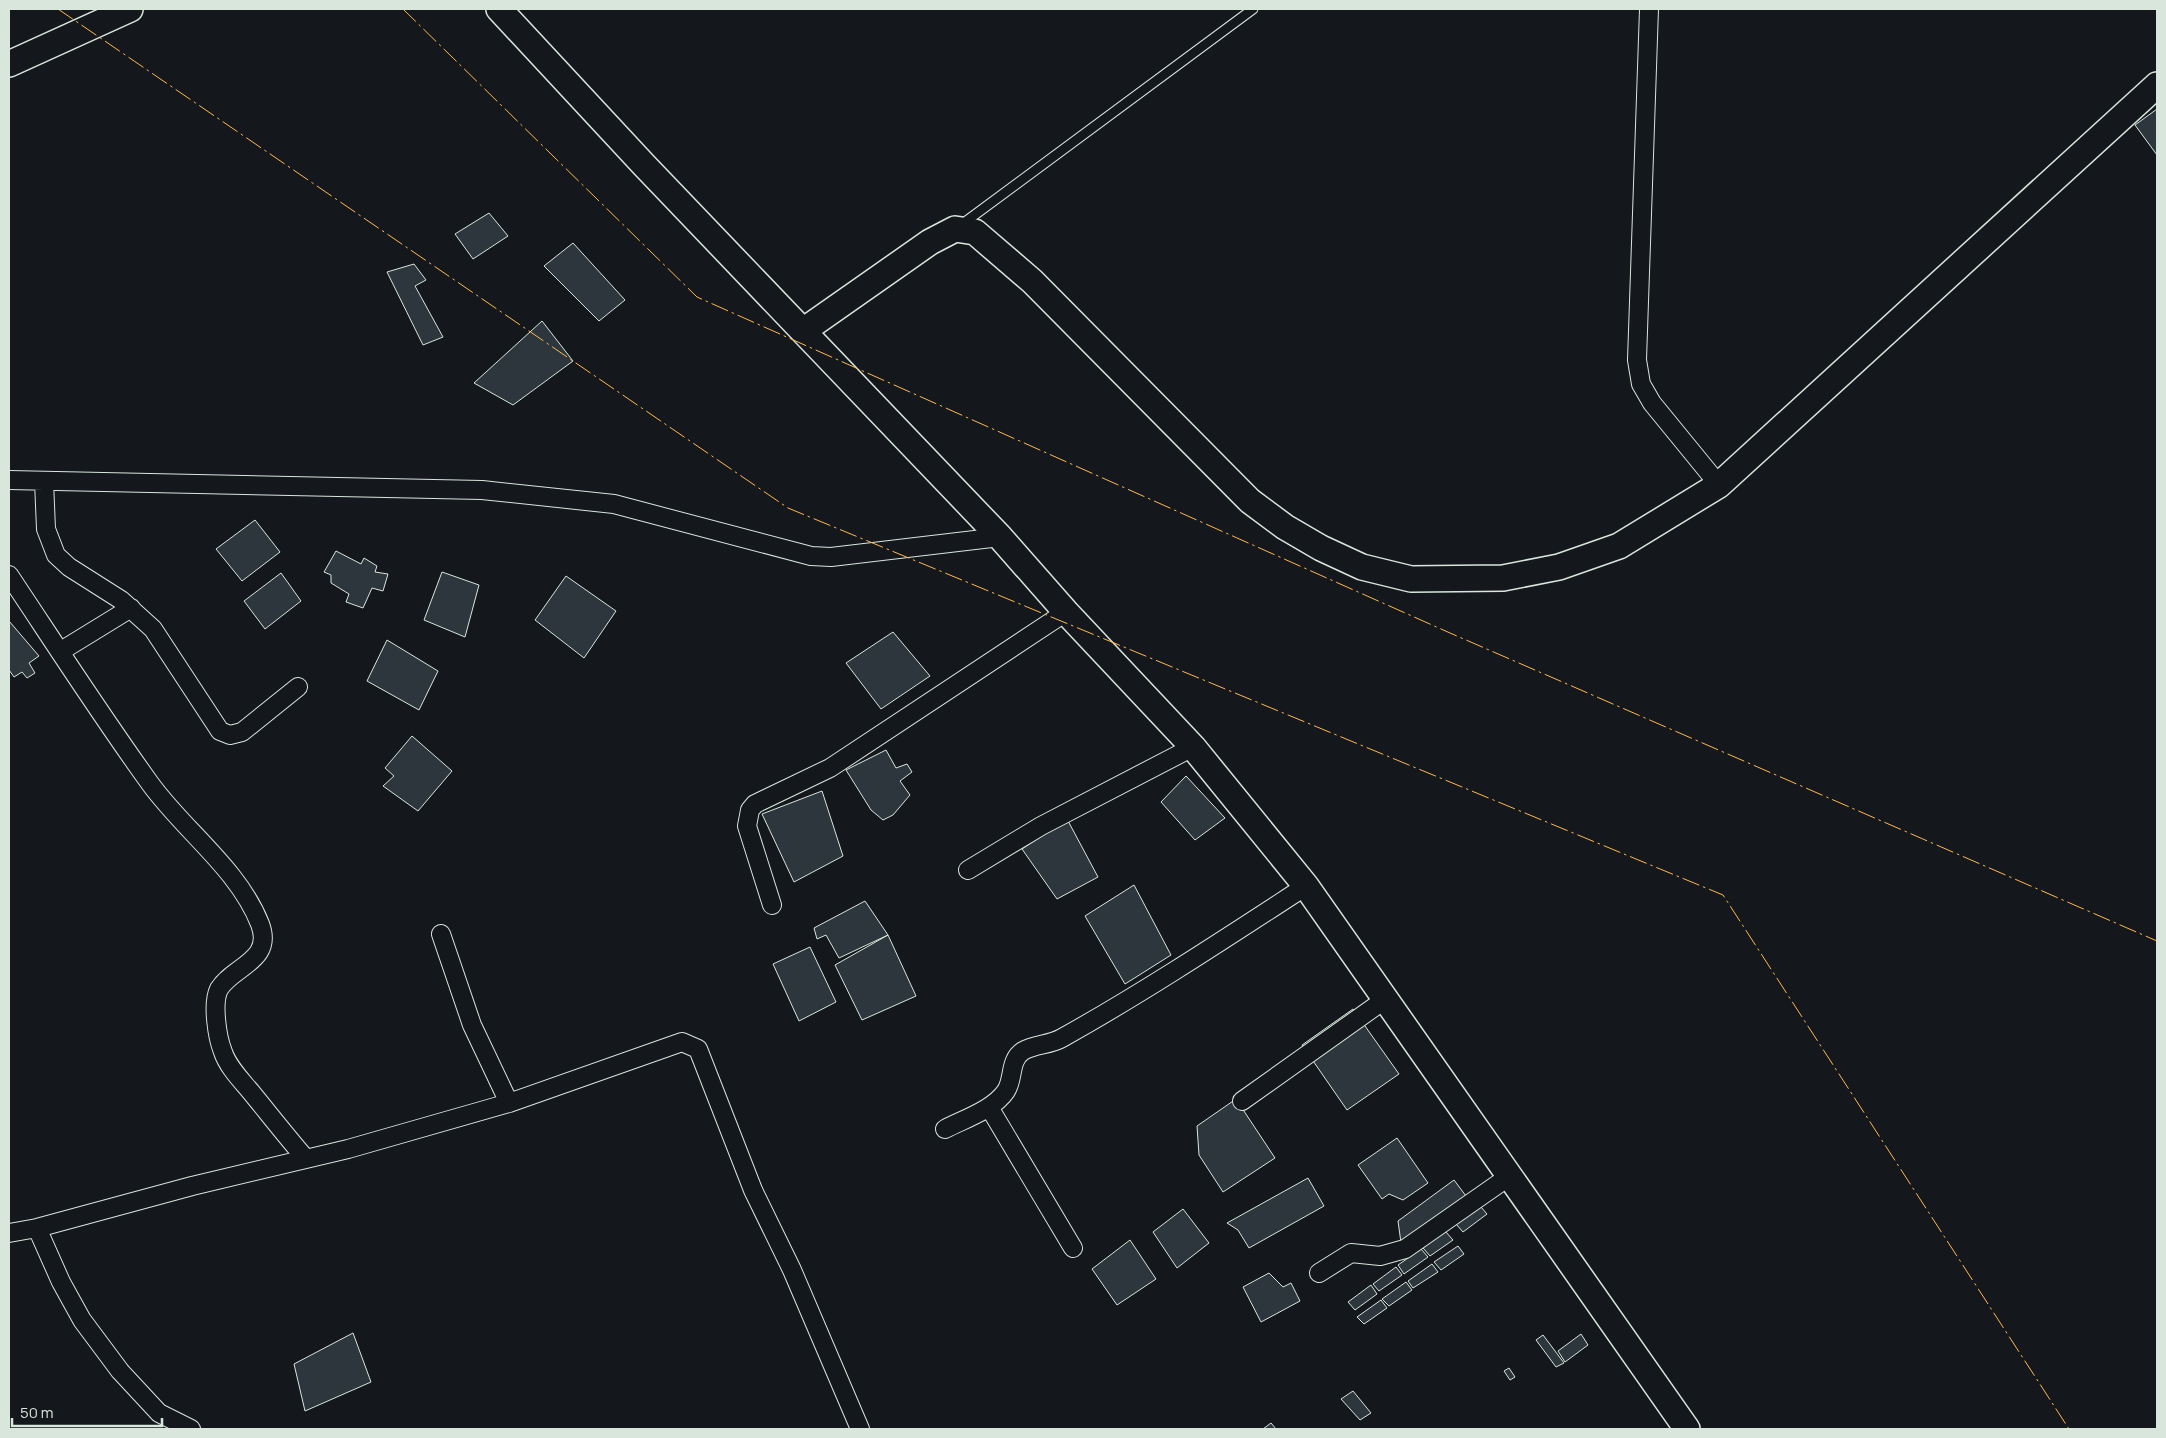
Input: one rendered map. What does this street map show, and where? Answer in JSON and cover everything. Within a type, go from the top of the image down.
[{"type":"main road","points":[[9,64],[130,9]]},
{"type":"main road","points":[[499,9],[1000,537],[1066,612],[1193,747],[1306,886],[1387,998],[1687,1429]]},
{"type":"main road","points":[[803,331],[930,242],[955,229],[975,232],[1032,280],[1250,501],[1285,527],[1321,548],[1362,567],[1411,579],[1503,578],[1559,567],[1619,546],[1719,484],[2157,85]]},
{"type":"street","points":[[1649,9],[1637,360],[1641,384],[1652,403],[1719,484]]},
{"type":"street","points":[[9,480],[482,490],[614,504],[811,556],[831,557],[1000,537]]},
{"type":"street","points":[[44,482],[46,529],[56,555],[69,567],[101,585],[131,608],[164,643],[216,727],[224,734],[242,732],[298,687]]},
{"type":"street","points":[[9,575],[149,782],[221,865],[246,899],[260,924],[262,941],[255,958],[225,982],[218,993],[215,1006],[220,1043],[229,1064],[306,1160]]},
{"type":"street","points":[[61,651],[131,608]]},
{"type":"street","points":[[772,905],[747,826],[750,810],[755,804],[830,768],[1066,612]]},
{"type":"street","points":[[968,870],[1040,826],[1193,747]]},
{"type":"street","points":[[945,1129],[989,1107],[1006,1092],[1012,1078],[1015,1060],[1022,1052],[1061,1039],[1187,963],[1306,886]]},
{"type":"street","points":[[441,934],[472,1025],[509,1103]]},
{"type":"street","points":[[1242,1101],[1387,998]]},
{"type":"street","points":[[9,1233],[37,1228],[192,1186],[306,1160],[509,1103],[682,1042],[698,1049],[753,1190],[792,1270],[860,1429]]},
{"type":"street","points":[[989,1107],[1073,1248]]},
{"type":"street","points":[[1319,1273],[1351,1253],[1380,1256],[1405,1249],[1511,1175]]},
{"type":"street","points":[[37,1228],[61,1282],[82,1320],[120,1371],[159,1413],[191,1429]]},
{"type":"lane","points":[[955,229],[1253,9]]},
{"type":"building","points":[[2157,109],[2157,155],[2135,125]]},
{"type":"building","points":[[489,213],[508,236],[473,259],[455,234]]},
{"type":"building","points":[[573,243],[625,300],[599,321],[544,266]]},
{"type":"building","points":[[414,264],[426,280],[415,286],[443,337],[423,345],[387,272]]},
{"type":"building","points":[[542,321],[573,361],[513,405],[474,383]]},
{"type":"building","points":[[255,520],[280,552],[242,581],[216,549]]},
{"type":"building","points":[[336,551],[361,564],[364,558],[377,566],[375,572],[388,574],[383,591],[372,588],[363,608],[346,602],[349,594],[331,583],[331,575],[324,572]]},
{"type":"building","points":[[442,572],[479,585],[465,637],[424,620]]},
{"type":"building","points":[[281,573],[301,601],[265,629],[244,601]]},
{"type":"building","points":[[566,576],[616,611],[584,658],[535,620]]},
{"type":"building","points":[[9,621],[39,656],[29,663],[35,673],[27,678],[22,672],[14,677],[9,670]]},
{"type":"building","points":[[893,632],[930,676],[881,709],[846,663]]},
{"type":"building","points":[[387,640],[438,671],[419,710],[367,681]]},
{"type":"building","points":[[412,736],[452,771],[418,811],[383,786],[394,776],[385,768]]},
{"type":"building","points":[[886,750],[896,768],[907,764],[912,772],[900,781],[910,795],[893,815],[883,820],[871,810],[846,770]]},
{"type":"building","points":[[1186,776],[1225,818],[1195,840],[1161,802]]},
{"type":"building","points":[[822,791],[843,856],[794,882],[762,814]]},
{"type":"building","points":[[1067,819],[1098,877],[1057,899],[1022,849]]},
{"type":"building","points":[[1134,885],[1171,955],[1125,984],[1085,916]]},
{"type":"building","points":[[865,901],[888,935],[839,958],[826,935],[817,939],[814,928]]},
{"type":"building","points":[[888,935],[916,996],[862,1020],[835,965]]},
{"type":"building","points":[[810,947],[836,1002],[799,1021],[773,964]]},
{"type":"building","points":[[1353,1009],[1399,1074],[1347,1110],[1302,1045]]},
{"type":"building","points":[[1236,1099],[1275,1158],[1223,1192],[1199,1155],[1197,1126]]},
{"type":"building","points":[[1397,1138],[1428,1183],[1403,1200],[1389,1194],[1382,1199],[1358,1165]]},
{"type":"building","points":[[1308,1178],[1324,1206],[1249,1248],[1238,1230],[1227,1223]]},
{"type":"building","points":[[1454,1180],[1469,1200],[1402,1250],[1398,1221]]},
{"type":"building","points":[[1481,1207],[1487,1214],[1463,1232],[1456,1224]]},
{"type":"building","points":[[1183,1209],[1209,1243],[1177,1268],[1153,1232]]},
{"type":"building","points":[[1445,1231],[1453,1240],[1430,1256],[1423,1248]]},
{"type":"building","points":[[1130,1240],[1156,1279],[1117,1305],[1092,1269]]},
{"type":"building","points":[[1458,1246],[1464,1254],[1441,1270],[1434,1262]]},
{"type":"building","points":[[1421,1249],[1428,1257],[1404,1274],[1398,1265]]},
{"type":"building","points":[[1432,1264],[1438,1272],[1413,1288],[1408,1281]]},
{"type":"building","points":[[1396,1267],[1402,1275],[1379,1291],[1373,1284]]},
{"type":"building","points":[[1269,1273],[1283,1287],[1291,1283],[1300,1301],[1261,1322],[1243,1287]]},
{"type":"building","points":[[1406,1282],[1412,1290],[1389,1306],[1382,1299]]},
{"type":"building","points":[[1371,1285],[1377,1294],[1355,1310],[1348,1302]]},
{"type":"building","points":[[1381,1300],[1387,1308],[1364,1324],[1357,1317]]},
{"type":"building","points":[[353,1333],[371,1382],[305,1411],[294,1364]]},
{"type":"building","points":[[1581,1334],[1588,1345],[1565,1362],[1558,1351]]},
{"type":"building","points":[[1543,1335],[1564,1363],[1556,1367],[1536,1340]]},
{"type":"building","points":[[1509,1368],[1515,1377],[1510,1380],[1504,1371]]},
{"type":"building","points":[[1353,1391],[1371,1413],[1360,1420],[1341,1399]]},
{"type":"building","points":[[1271,1423],[1276,1429],[1263,1429]]},
{"type":"power","points":[[58,9],[788,508],[1723,895],[2069,1429]]},
{"type":"power","points":[[403,9],[697,297],[1450,633],[2157,941]]}]
